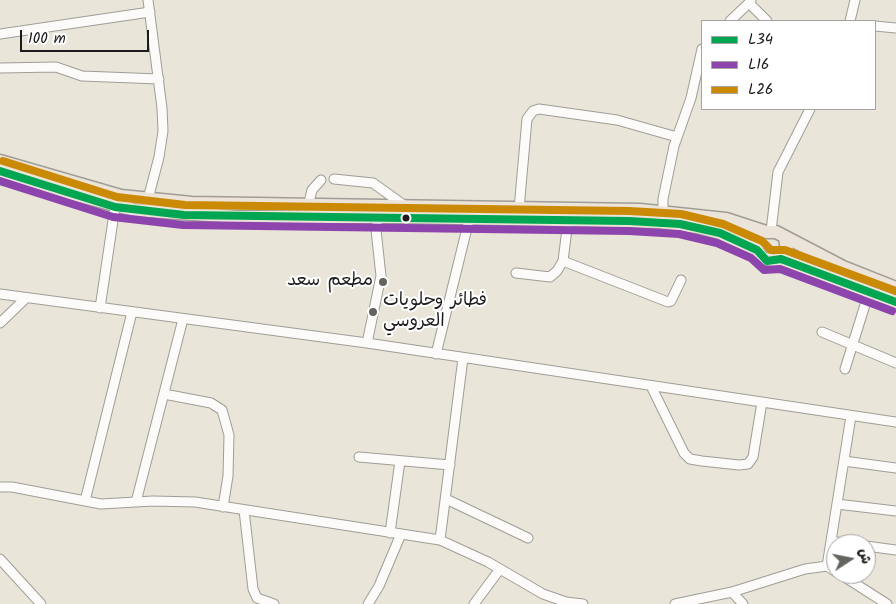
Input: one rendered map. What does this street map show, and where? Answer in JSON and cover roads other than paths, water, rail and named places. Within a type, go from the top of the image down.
[{"type":"highway","points":[[0,161],[99,191],[148,199],[308,206],[405,206],[663,212],[726,219],[769,232],[776,232],[784,238],[843,267],[896,288]]},
{"type":"highway","points":[[0,171],[115,207],[184,215],[238,217],[378,216],[469,220],[680,224],[720,233],[757,250],[767,261],[781,259],[896,302]]},
{"type":"highway","points":[[757,250],[759,239],[769,232]]},
{"type":"highway","points":[[781,259],[788,247],[784,238]]},
{"type":"street","points":[[148,0],[159,79],[163,131],[148,199]]},
{"type":"street","points":[[850,20],[855,0]]},
{"type":"street","points":[[731,20],[750,1],[766,20]]},
{"type":"street","points":[[0,34],[150,12]]},
{"type":"street","points":[[876,26],[896,28]]},
{"type":"street","points":[[663,212],[663,199],[677,137],[691,98],[701,53]]},
{"type":"street","points":[[0,68],[56,67],[82,76],[159,79]]},
{"type":"street","points":[[519,209],[527,119],[533,111],[539,109],[617,120],[677,137]]},
{"type":"street","points":[[769,232],[778,172],[809,110]]},
{"type":"street","points":[[334,179],[373,183],[405,206]]},
{"type":"street","points":[[308,206],[312,190],[321,180]]},
{"type":"street","points":[[100,308],[115,207]]},
{"type":"street","points":[[368,343],[381,276],[376,230],[378,216]]},
{"type":"street","points":[[436,354],[469,220]]},
{"type":"street","points":[[516,274],[550,277],[557,271],[563,261],[568,221]]},
{"type":"street","points":[[563,261],[668,302],[671,301],[681,280]]},
{"type":"street","points":[[845,370],[869,292]]},
{"type":"street","points":[[0,294],[368,343],[896,422]]},
{"type":"street","points":[[0,323],[26,298]]},
{"type":"street","points":[[85,501],[132,312]]},
{"type":"street","points":[[136,502],[183,319]]},
{"type":"street","points":[[822,332],[896,363]]},
{"type":"street","points":[[440,540],[463,358]]},
{"type":"street","points":[[651,386],[684,453],[690,459],[702,461],[739,466],[748,464],[753,457],[762,402]]},
{"type":"street","points":[[164,394],[211,403],[222,410],[229,435],[228,476],[223,507]]},
{"type":"street","points":[[832,534],[851,416]]},
{"type":"street","points":[[359,458],[450,465]]},
{"type":"street","points":[[390,533],[400,461]]},
{"type":"street","points":[[844,461],[896,468]]},
{"type":"street","points":[[0,487],[12,487],[108,505],[184,500],[440,540],[500,568],[543,594],[566,602],[583,604]]},
{"type":"street","points":[[446,499],[528,538]]},
{"type":"street","points":[[837,504],[896,511]]},
{"type":"street","points":[[244,510],[252,589],[257,598],[274,604]]},
{"type":"street","points":[[368,604],[379,586],[400,534]]},
{"type":"street","points":[[876,547],[896,550]]},
{"type":"street","points":[[0,559],[40,604]]},
{"type":"street","points":[[676,604],[732,592],[776,577],[826,566]]},
{"type":"street","points":[[474,604],[500,568]]},
{"type":"street","points":[[856,584],[887,604]]},
{"type":"street","points":[[732,592],[743,604]]},
{"type":"place","name":"مطعم سعد","points":[[383,282]]},
{"type":"place","name":"فطائر وحلويات العروسي","points":[[373,312]]}]
